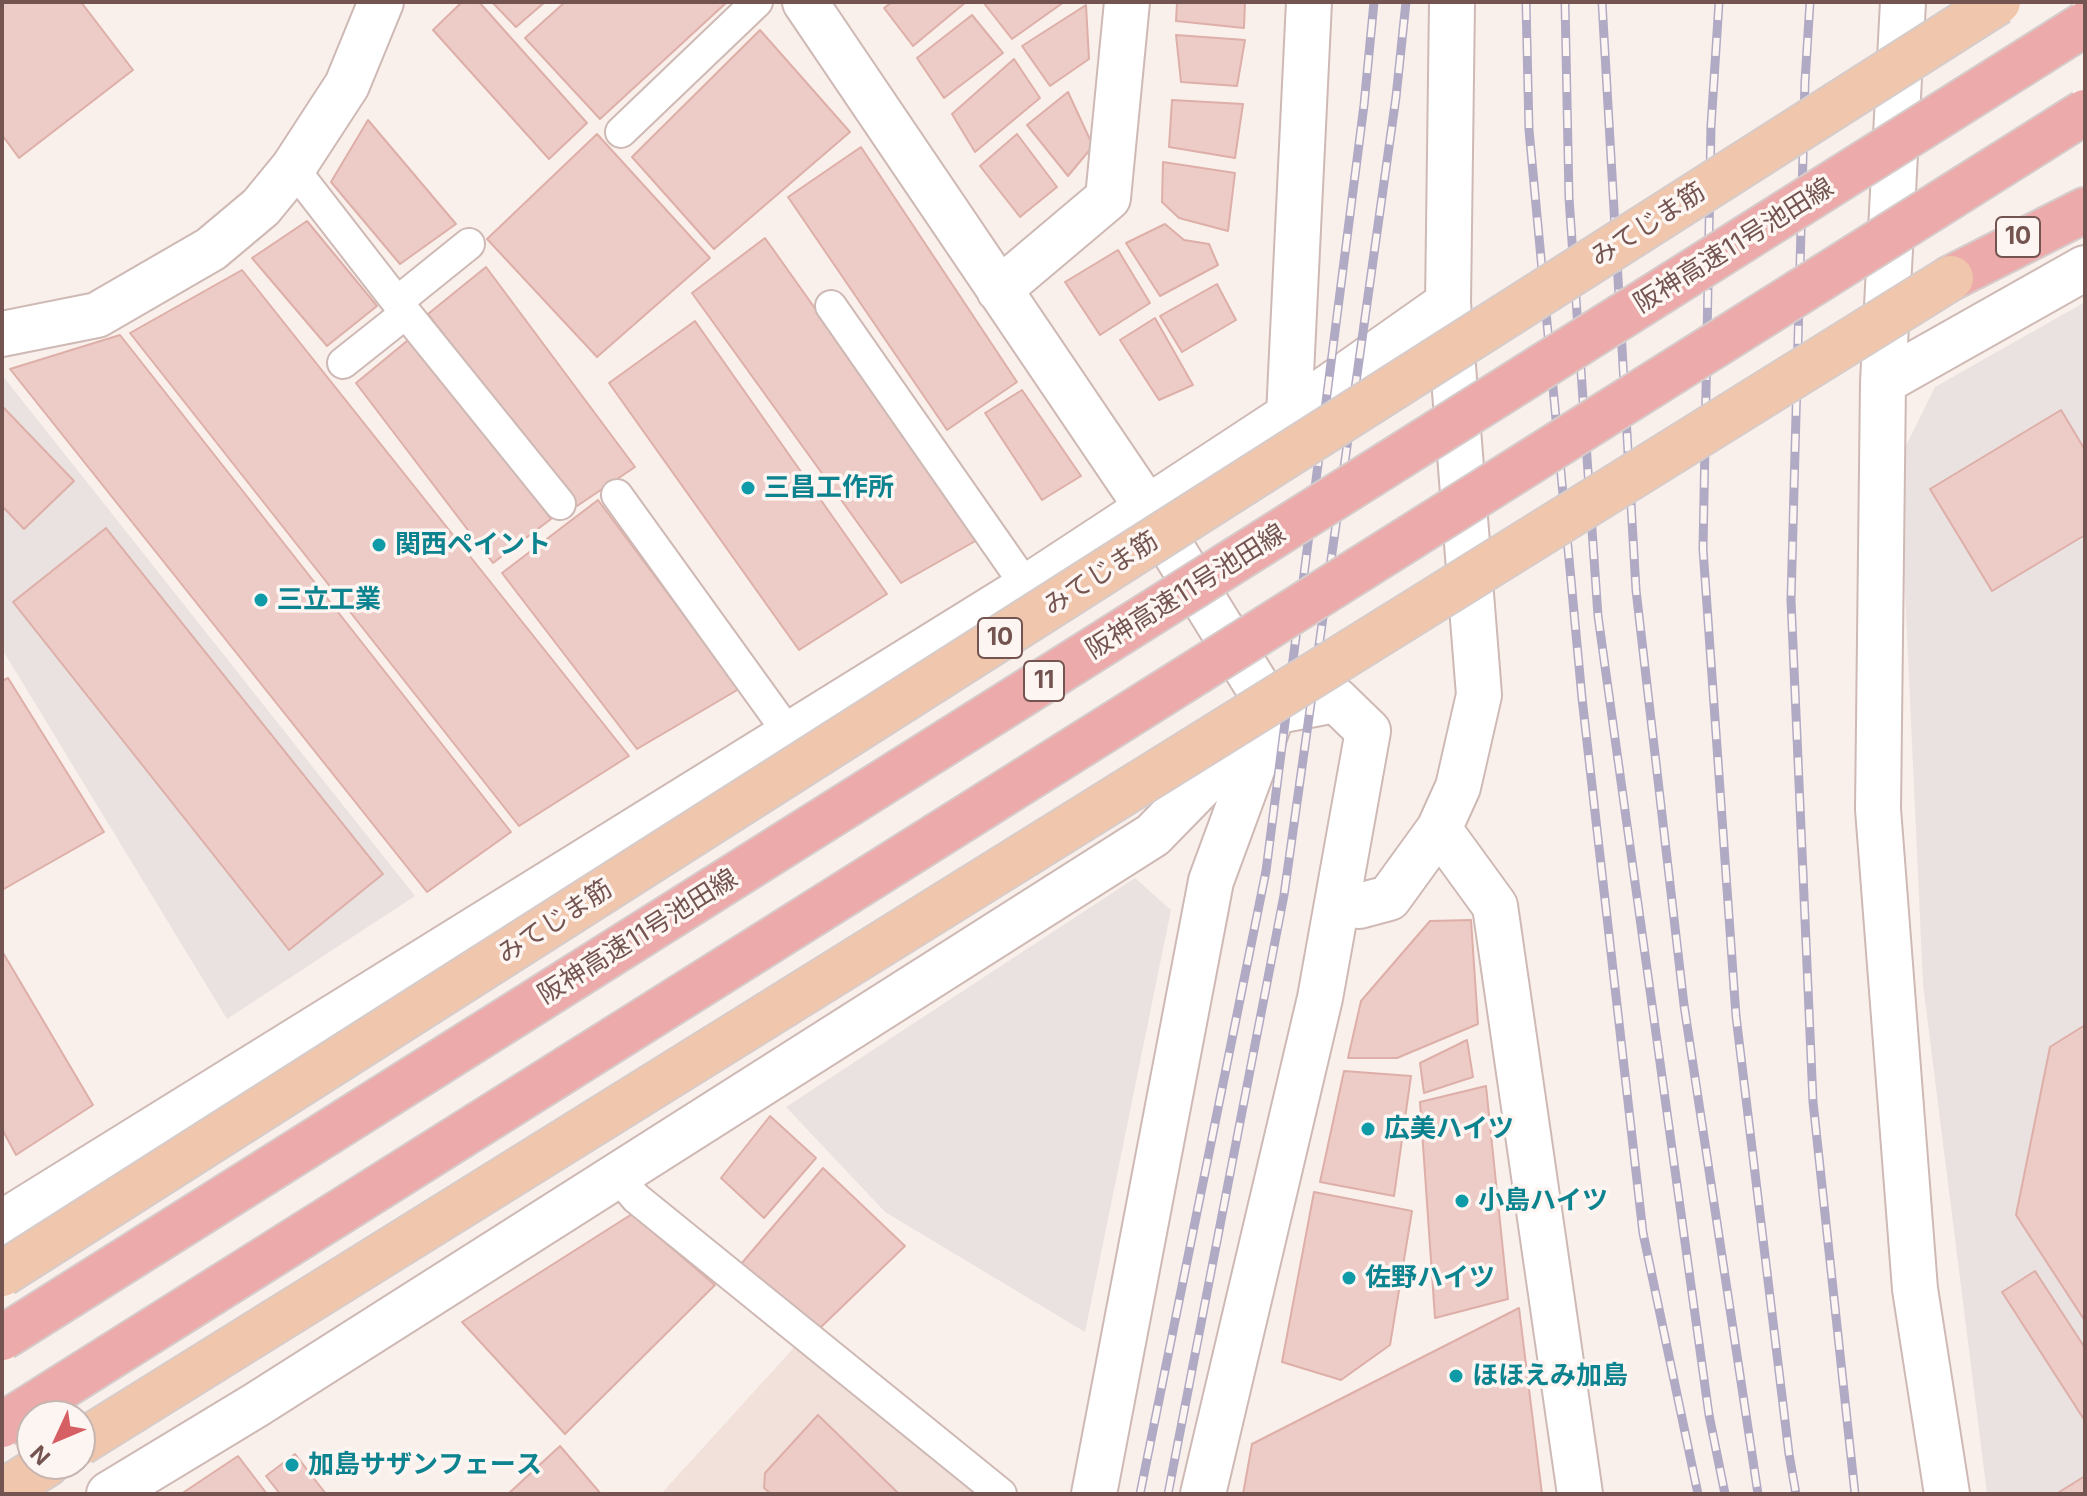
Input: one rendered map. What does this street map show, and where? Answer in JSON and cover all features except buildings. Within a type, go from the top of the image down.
[{"type":"highway","name":"阪神高速11号池田線","points":[[2,1338],[2085,24]]},
{"type":"highway","points":[[2,1425],[2085,112]]},
{"type":"highway","points":[[1951,278],[2085,210]]},
{"type":"main road","name":"みてじま筋","points":[[2,1274],[1998,2]]},
{"type":"main road","name":"10","points":[[96,1433],[2085,197]]},
{"type":"main road","points":[[2,1492],[21,1480]]},
{"type":"street","points":[[2,334],[97,315],[211,249],[261,207],[293,168],[347,85],[381,2]]},
{"type":"street","points":[[805,2],[1148,509],[1273,712]]},
{"type":"street","points":[[999,290],[1108,198],[1127,2]]},
{"type":"street","points":[[1289,415],[1309,2]]},
{"type":"street","points":[[1338,902],[1359,906],[1389,898],[1439,829],[1458,787],[1479,695],[1448,303],[1452,2]]},
{"type":"street","points":[[1903,2],[1883,382],[1878,809],[1915,1289],[1947,1494]]},
{"type":"street","points":[[1883,382],[2085,268]]},
{"type":"street","points":[[2,1223],[1027,587],[1289,415],[1448,303]]},
{"type":"street","points":[[109,1494],[256,1405],[1153,835],[1273,712],[1336,700],[1368,731],[1320,998],[1203,1494]]},
{"type":"street","points":[[1094,1494],[1211,881],[1273,712]]},
{"type":"street","points":[[1439,829],[1495,906],[1580,1494]]},
{"type":"street","points":[[1153,835],[1211,881]]},
{"type":"lane","points":[[621,132],[757,2]]},
{"type":"lane","points":[[293,168],[560,504]]},
{"type":"lane","points":[[343,363],[469,244]]},
{"type":"lane","points":[[831,306],[1027,587]]},
{"type":"lane","points":[[617,495],[790,735]]},
{"type":"lane","points":[[616,1174],[636,1198],[1001,1494]]},
{"type":"shaded area","points":[[2085,302],[2085,1494],[1987,1494],[1923,984],[1899,460],[1935,387]]},
{"type":"shaded area","points":[[2,375],[415,896],[227,1019],[2,649]]},
{"type":"shaded area","points":[[1135,878],[1171,910],[1085,1332],[885,1212],[786,1107]]},
{"type":"shaded area","points":[[800,1341],[983,1494],[661,1494]]},
{"type":"railway","points":[[1140,1494],[1266,871],[1364,105],[1374,2]]},
{"type":"railway","points":[[1168,1494],[1284,895],[1396,97],[1406,2]]},
{"type":"railway","points":[[1526,2],[1529,130],[1582,698],[1643,1233],[1698,1494]]},
{"type":"railway","points":[[1565,2],[1569,198],[1598,616],[1709,1415],[1725,1494]]},
{"type":"railway","points":[[1602,2],[1636,590],[1684,1005],[1758,1494]]},
{"type":"railway","points":[[1719,2],[1711,126],[1703,549],[1736,1016],[1796,1494]]},
{"type":"railway","points":[[1810,2],[1805,81],[1791,600],[1813,1102],[1855,1494]]},
{"type":"place","name":"三昌工作所","points":[[748,488]]},
{"type":"place","name":"関西ペイント","points":[[379,545]]},
{"type":"place","name":"三立工業","points":[[261,600]]},
{"type":"place","name":"広美ハイツ","points":[[1368,1129]]},
{"type":"place","name":"小島ハイツ","points":[[1462,1201]]},
{"type":"place","name":"佐野ハイツ","points":[[1349,1278]]},
{"type":"place","name":"ほほえみ加島","points":[[1456,1376]]},
{"type":"place","name":"加島サザンフェース","points":[[292,1465]]}]
